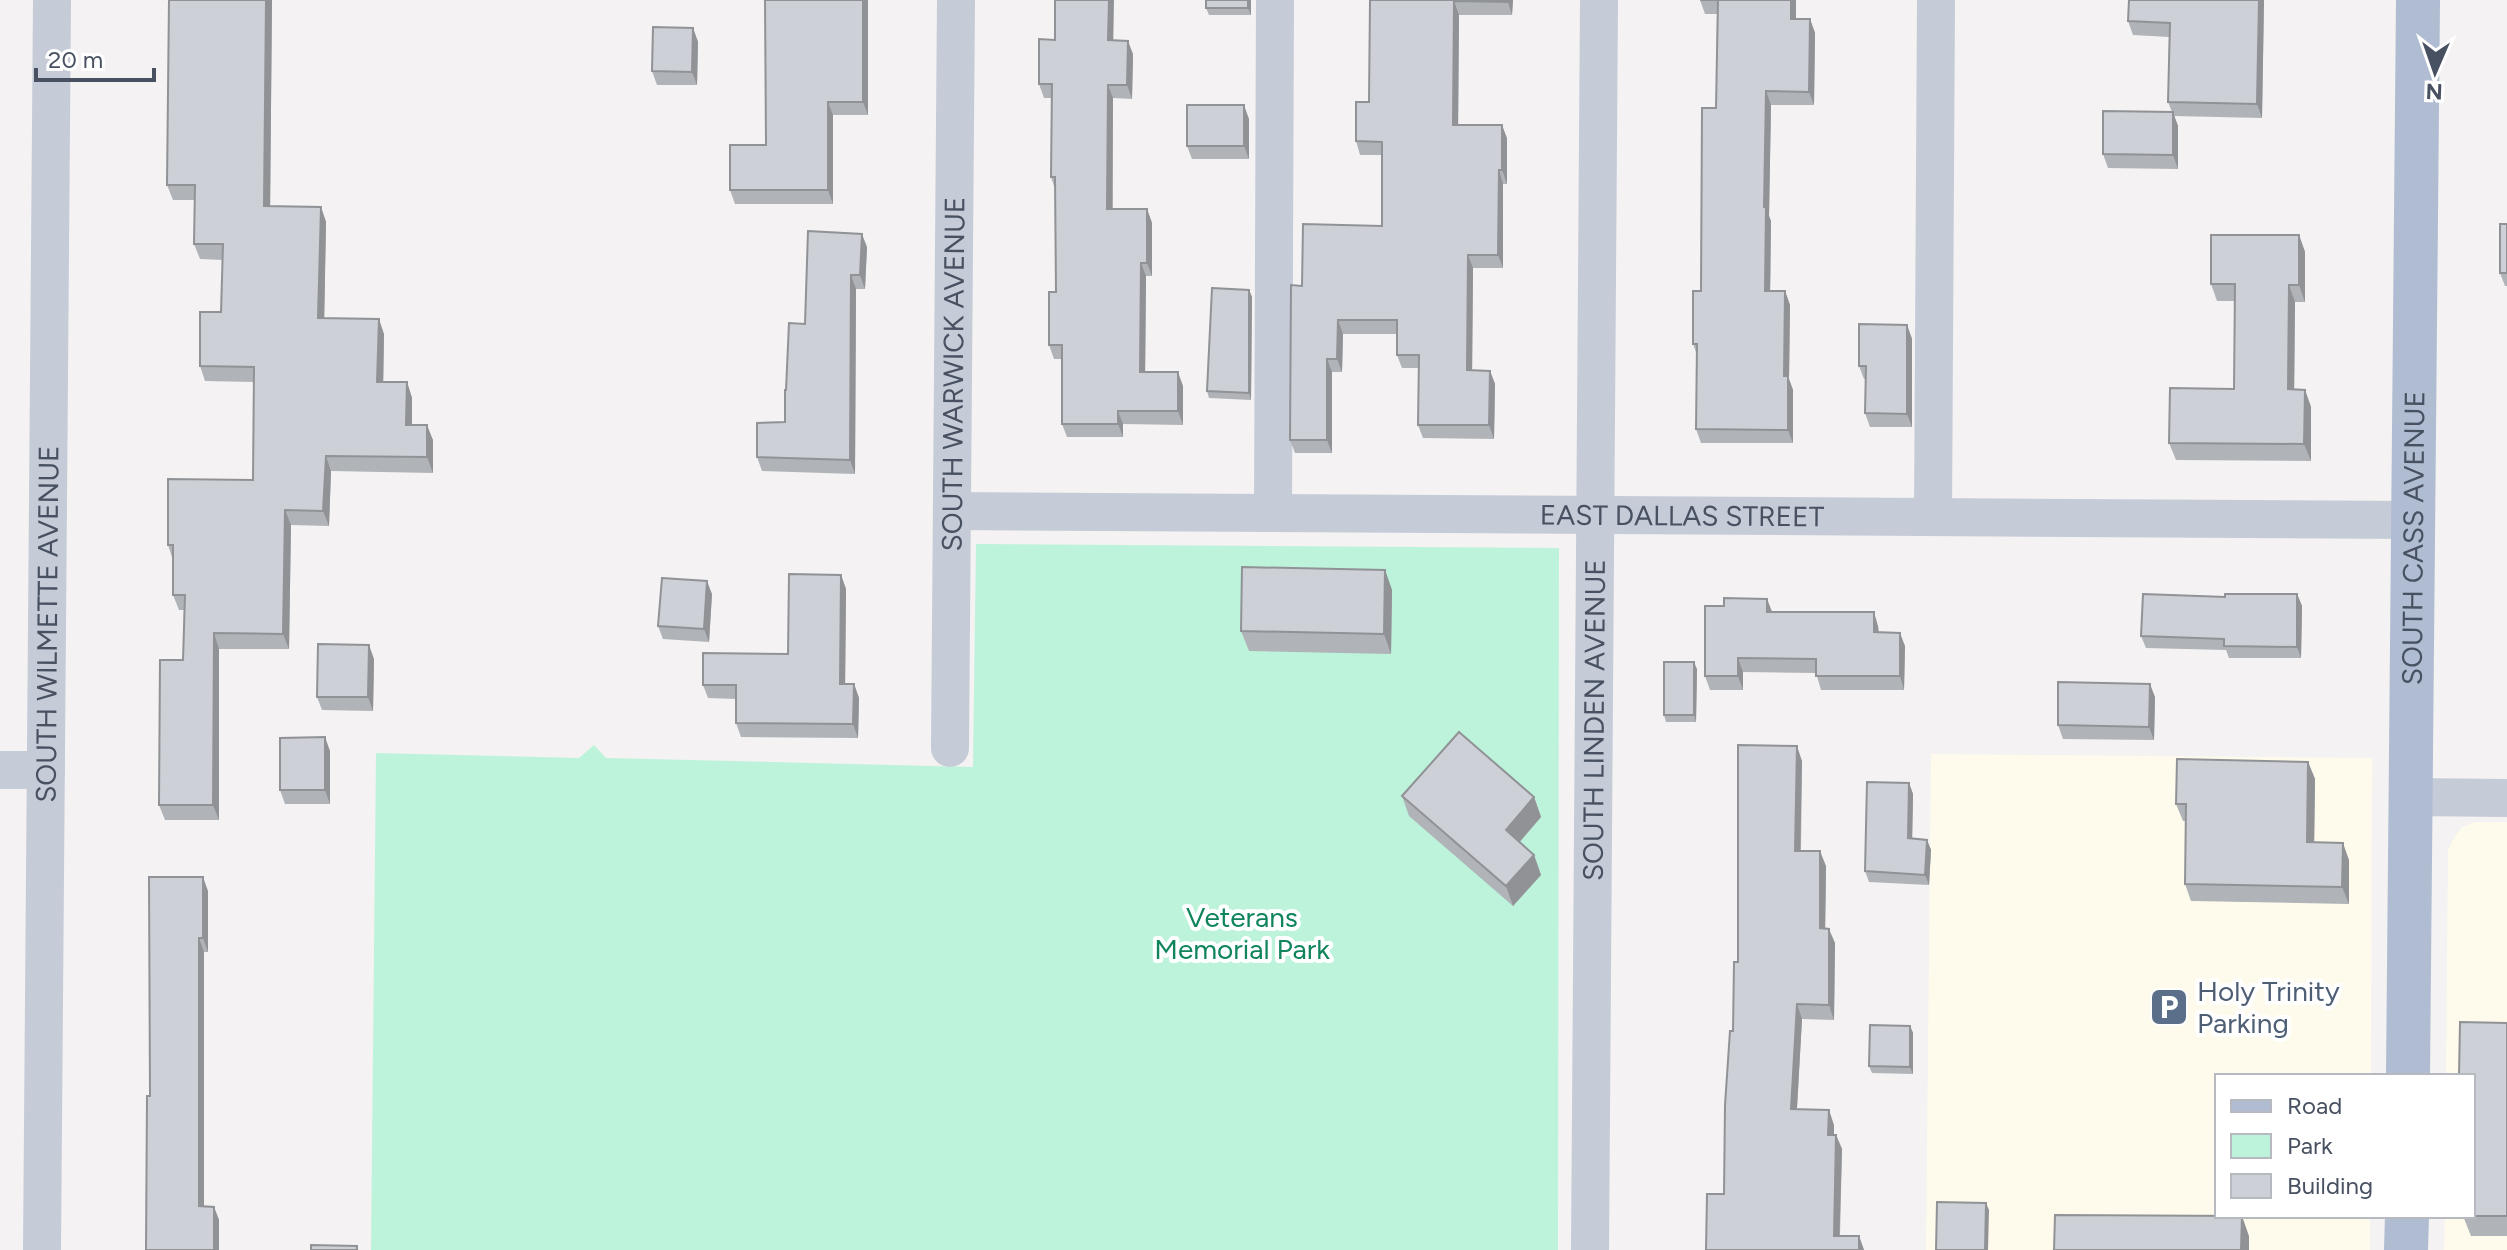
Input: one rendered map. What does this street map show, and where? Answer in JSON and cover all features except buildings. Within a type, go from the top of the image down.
[{"type":"main road","name":"SOUTH CASS AVENUE","points":[[2408,1074],[2418,0]]},
{"type":"main road","points":[[2406,1250],[2407,1218]]},
{"type":"street","name":"SOUTH WILMETTE AVENUE","points":[[42,1250],[52,0]]},
{"type":"street","name":"SOUTH WARWICK AVENUE","points":[[950,748],[956,0]]},
{"type":"street","points":[[1273,513],[1275,0]]},
{"type":"street","name":"SOUTH LINDEN AVENUE","points":[[1590,1250],[1599,0]]},
{"type":"street","points":[[1933,517],[1936,0]]},
{"type":"street","name":"EAST DALLAS STREET","points":[[952,511],[2413,520]]},
{"type":"street","points":[[0,770],[46,770]]},
{"type":"street","points":[[2410,797],[2507,798]]},
{"type":"shaded area","points":[[1931,754],[2372,758],[2371,1074],[2215,1074],[2215,1218],[2370,1218],[2370,1250],[1926,1250]]},
{"type":"shaded area","points":[[2475,822],[2507,822],[2507,1250],[2444,1250],[2445,1218],[2475,1218],[2475,1074],[2446,1074],[2448,850],[2462,827]]},
{"type":"green space","name":"Veterans Memorial Park","points":[[976,544],[1559,548],[1558,1250],[371,1250],[376,753],[579,758],[594,745],[606,758],[973,767]]},
{"type":"place","name":"Holy Trinity Parking","points":[[2169,1007]]}]
